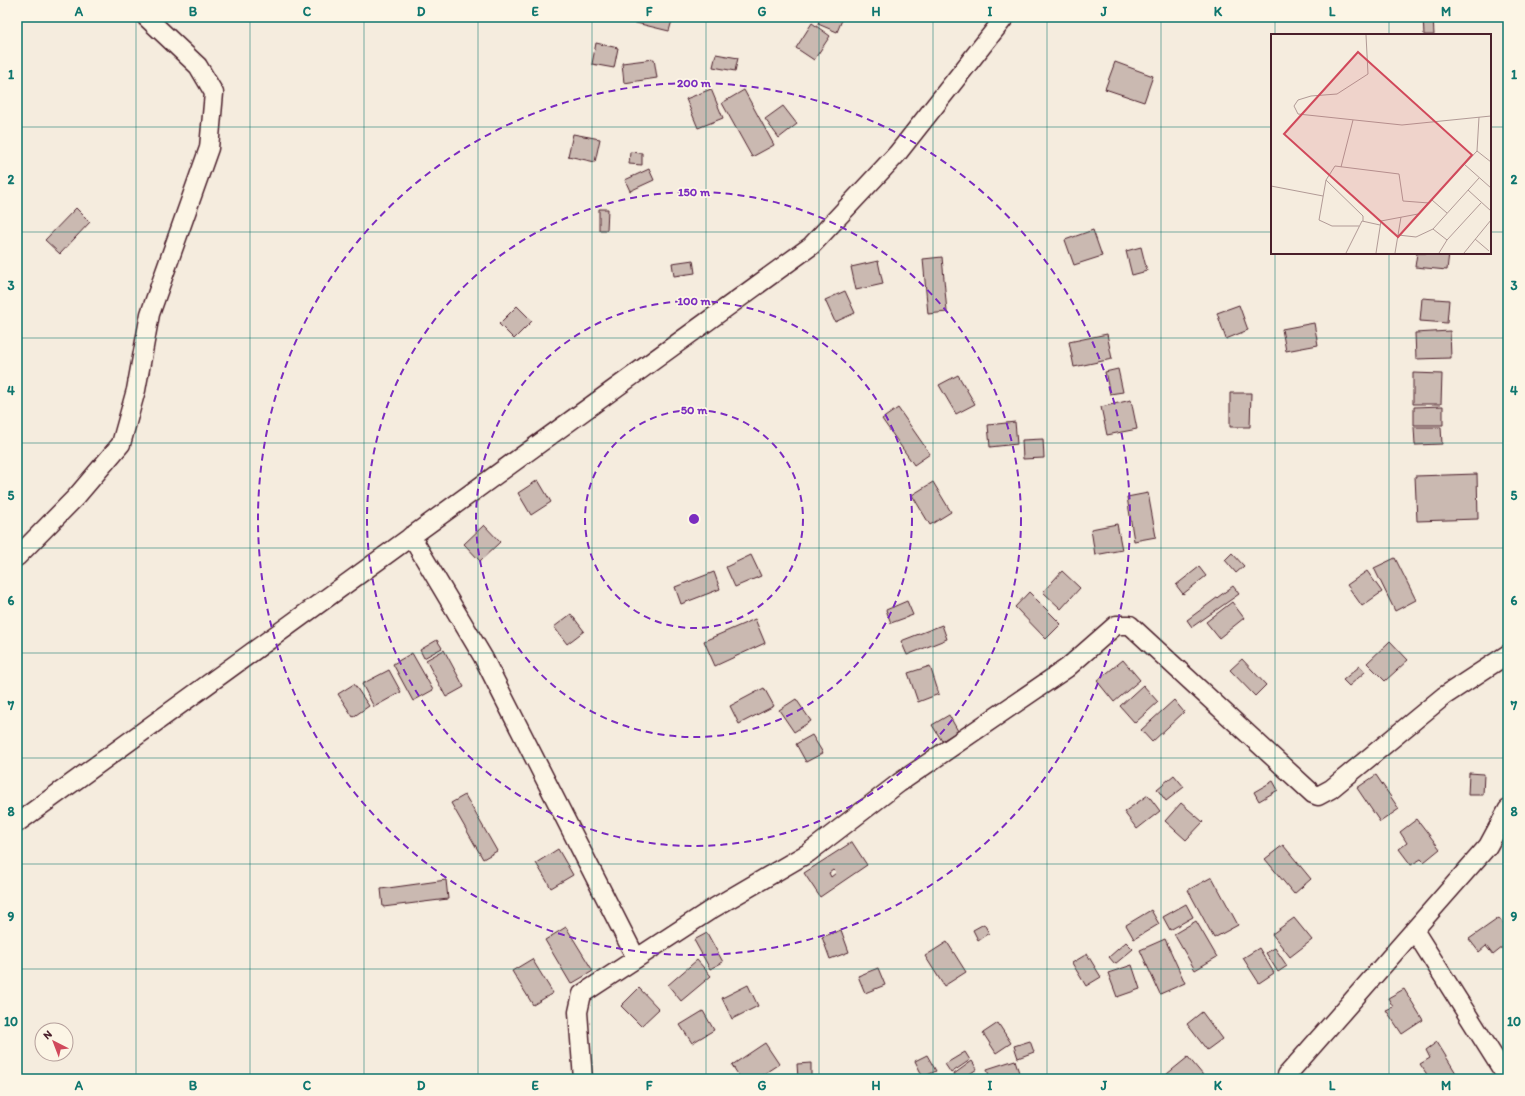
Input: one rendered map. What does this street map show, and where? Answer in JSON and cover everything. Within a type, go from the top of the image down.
[{"type":"street","points":[[17,557],[76,497],[121,444],[136,390],[150,314],[209,148],[214,93],[198,66],[146,17]]},
{"type":"street","points":[[17,823],[811,246],[897,154],[1005,17]]},
{"type":"street","points":[[411,536],[483,657],[636,958]]},
{"type":"street","points":[[584,1079],[578,1012],[582,994],[712,909],[808,853],[899,783],[1067,668],[1116,625],[1130,625],[1313,794],[1318,796],[1331,789],[1444,696],[1508,654]]},
{"type":"street","points":[[1287,1079],[1287,1075],[1488,846],[1508,809]]},
{"type":"street","points":[[1414,930],[1508,1079]]},
{"type":"building","points":[[633,17],[673,17],[669,31],[632,22]]},
{"type":"building","points":[[820,17],[834,17],[842,20],[837,32],[818,24]]},
{"type":"building","points":[[1423,17],[1433,17],[1434,34],[1424,34]]},
{"type":"building","points":[[812,23],[830,36],[814,60],[796,48]]},
{"type":"building","points":[[596,43],[618,48],[614,68],[592,64]]},
{"type":"building","points":[[716,54],[738,58],[735,71],[713,67]]},
{"type":"building","points":[[654,59],[657,78],[624,83],[622,63]]},
{"type":"building","points":[[1115,62],[1153,76],[1144,102],[1105,89]]},
{"type":"building","points":[[711,89],[723,118],[698,128],[686,99]]},
{"type":"building","points":[[744,90],[774,145],[752,157],[722,103]]},
{"type":"building","points":[[783,106],[797,124],[779,138],[765,119]]},
{"type":"building","points":[[573,134],[600,139],[595,162],[568,156]]},
{"type":"building","points":[[630,152],[642,153],[642,165],[629,164]]},
{"type":"building","points":[[649,169],[654,180],[630,191],[625,180]]},
{"type":"building","points":[[76,208],[90,222],[60,254],[45,240]]},
{"type":"building","points":[[599,209],[608,209],[607,230],[599,230]]},
{"type":"building","points":[[1093,230],[1102,256],[1074,265],[1065,240]]},
{"type":"building","points":[[1141,247],[1147,271],[1132,275],[1126,251]]},
{"type":"building","points":[[1417,254],[1449,254],[1447,270],[1415,267]]},
{"type":"building","points":[[942,257],[947,312],[928,314],[923,259]]},
{"type":"building","points":[[693,260],[695,273],[674,276],[672,263]]},
{"type":"building","points":[[878,261],[883,284],[856,290],[851,267]]},
{"type":"building","points":[[845,291],[855,313],[835,322],[825,300]]},
{"type":"building","points":[[1422,298],[1449,300],[1447,323],[1420,321]]},
{"type":"building","points":[[1239,305],[1248,330],[1226,339],[1217,313]]},
{"type":"building","points":[[517,306],[532,321],[514,339],[499,324]]},
{"type":"building","points":[[1314,323],[1318,345],[1286,351],[1282,329]]},
{"type":"building","points":[[1450,331],[1451,358],[1416,359],[1415,333]]},
{"type":"building","points":[[1107,334],[1112,359],[1074,367],[1069,342]]},
{"type":"building","points":[[1118,369],[1123,392],[1110,394],[1105,372]]},
{"type":"building","points":[[1413,373],[1442,374],[1441,404],[1413,404]]},
{"type":"building","points":[[958,375],[975,404],[956,414],[939,385]]},
{"type":"building","points":[[1230,393],[1251,393],[1250,427],[1230,427]]},
{"type":"building","points":[[1131,400],[1137,429],[1107,435],[1101,407]]},
{"type":"building","points":[[1443,406],[1443,425],[1414,425],[1414,407]]},
{"type":"building","points":[[898,408],[930,454],[914,465],[882,419]]},
{"type":"building","points":[[1015,422],[1017,444],[990,447],[988,425]]},
{"type":"building","points":[[1414,427],[1441,427],[1442,444],[1415,445]]},
{"type":"building","points":[[1043,439],[1044,458],[1023,459],[1022,440]]},
{"type":"building","points":[[1477,474],[1478,519],[1417,521],[1415,476]]},
{"type":"building","points":[[538,480],[551,502],[531,515],[518,493]]},
{"type":"building","points":[[933,482],[951,512],[930,525],[912,495]]},
{"type":"building","points":[[1148,493],[1156,537],[1134,541],[1127,497]]},
{"type":"building","points":[[1117,524],[1122,550],[1095,555],[1091,529]]},
{"type":"building","points":[[484,525],[500,542],[480,561],[464,544]]},
{"type":"building","points":[[1232,553],[1244,566],[1236,573],[1225,560]]},
{"type":"building","points":[[751,555],[761,576],[735,587],[726,567]]},
{"type":"building","points":[[1395,558],[1416,600],[1395,611],[1374,568]]},
{"type":"building","points":[[1199,567],[1206,576],[1183,594],[1176,585]]},
{"type":"building","points":[[1062,571],[1080,588],[1061,609],[1043,592]]},
{"type":"building","points":[[1367,571],[1382,592],[1362,606],[1347,585]]},
{"type":"building","points":[[714,572],[720,589],[681,604],[675,587]]},
{"type":"building","points":[[1233,586],[1239,594],[1192,627],[1187,620]]},
{"type":"building","points":[[1029,592],[1061,624],[1046,639],[1015,607]]},
{"type":"building","points":[[907,601],[913,615],[891,623],[886,610]]},
{"type":"building","points":[[1232,602],[1244,618],[1219,638],[1206,622]]},
{"type":"building","points":[[571,614],[584,631],[567,644],[554,627]]},
{"type":"building","points":[[755,619],[765,643],[715,666],[704,641]]},
{"type":"building","points":[[942,625],[947,639],[907,655],[901,641]]},
{"type":"building","points":[[437,640],[442,648],[424,658],[420,650]]},
{"type":"building","points":[[1390,641],[1408,660],[1385,681],[1367,663]]},
{"type":"building","points":[[444,650],[464,687],[446,697],[426,660]]},
{"type":"building","points":[[412,653],[433,690],[413,701],[393,664]]},
{"type":"building","points":[[1242,659],[1266,685],[1255,696],[1230,670]]},
{"type":"building","points":[[1123,660],[1140,680],[1114,702],[1097,681]]},
{"type":"building","points":[[930,666],[939,694],[918,702],[908,673]]},
{"type":"building","points":[[1360,666],[1365,672],[1349,686],[1343,680]]},
{"type":"building","points":[[389,670],[401,692],[374,707],[362,684]]},
{"type":"building","points":[[354,684],[369,706],[353,717],[338,694]]},
{"type":"building","points":[[1143,685],[1158,702],[1135,723],[1120,706]]},
{"type":"building","points":[[764,688],[774,706],[739,724],[730,706]]},
{"type":"building","points":[[796,699],[811,721],[794,732],[779,710]]},
{"type":"building","points":[[1174,700],[1184,712],[1152,742],[1141,730]]},
{"type":"building","points":[[949,715],[958,731],[942,741],[932,725]]},
{"type":"building","points":[[812,735],[823,753],[806,762],[796,744]]},
{"type":"building","points":[[1469,773],[1484,774],[1483,795],[1468,795]]},
{"type":"building","points":[[1174,775],[1184,787],[1166,801],[1157,789]]},
{"type":"building","points":[[1376,775],[1399,809],[1380,822],[1357,788]]},
{"type":"building","points":[[1273,781],[1278,790],[1259,801],[1254,792]]},
{"type":"building","points":[[465,795],[497,851],[483,859],[451,803]]},
{"type":"building","points":[[1148,795],[1160,811],[1137,829],[1124,812]]},
{"type":"building","points":[[1181,803],[1203,822],[1186,840],[1165,821]]},
{"type":"building","points":[[1417,819],[1440,849],[1424,862],[1421,859],[1411,865],[1399,849],[1407,843],[1400,832]]},
{"type":"building","points":[[852,842],[867,865],[820,897],[804,873]],"holes":[[[833,870],[836,873],[831,877],[829,873]]]},
{"type":"building","points":[[1283,845],[1311,879],[1294,894],[1265,859]]},
{"type":"building","points":[[558,849],[573,875],[551,888],[536,863]]},
{"type":"building","points":[[1212,877],[1238,925],[1214,938],[1188,890]]},
{"type":"building","points":[[446,880],[448,899],[383,907],[381,889]]},
{"type":"building","points":[[1186,904],[1193,917],[1170,930],[1163,917]]},
{"type":"building","points":[[1151,910],[1159,924],[1134,939],[1126,925]]},
{"type":"building","points":[[1294,918],[1312,940],[1290,957],[1272,934]]},
{"type":"building","points":[[1499,918],[1508,930],[1508,943],[1493,955],[1486,946],[1479,952],[1469,939]]},
{"type":"building","points":[[1196,921],[1217,957],[1195,970],[1174,934]]},
{"type":"building","points":[[984,924],[989,933],[978,940],[973,930]]},
{"type":"building","points":[[566,927],[593,971],[571,984],[545,940]]},
{"type":"building","points":[[841,930],[849,952],[830,959],[822,937]]},
{"type":"building","points":[[707,933],[723,962],[710,969],[694,940]]},
{"type":"building","points":[[1165,939],[1185,983],[1160,994],[1140,950]]},
{"type":"building","points":[[947,942],[966,972],[944,986],[925,956]]},
{"type":"building","points":[[1126,942],[1133,949],[1115,964],[1109,957]]},
{"type":"building","points":[[1259,948],[1274,973],[1259,983],[1243,958]]},
{"type":"building","points":[[1275,948],[1287,966],[1278,972],[1266,953]]},
{"type":"building","points":[[1087,954],[1101,977],[1086,986],[1072,963]]},
{"type":"building","points":[[532,959],[553,993],[533,1005],[512,971]]},
{"type":"building","points":[[697,960],[711,976],[681,1001],[668,985]]},
{"type":"building","points":[[1132,965],[1140,989],[1117,997],[1108,973]]},
{"type":"building","points":[[878,968],[885,985],[865,993],[858,976]]},
{"type":"building","points":[[748,985],[758,1006],[732,1019],[722,998]]},
{"type":"building","points":[[639,988],[659,1009],[641,1026],[621,1006]]},
{"type":"building","points":[[1404,989],[1423,1020],[1402,1034],[1386,1010],[1393,1007],[1388,998]]},
{"type":"building","points":[[703,1011],[714,1030],[692,1043],[680,1025]]},
{"type":"building","points":[[1202,1012],[1222,1039],[1207,1050],[1187,1024]]},
{"type":"building","points":[[998,1023],[1011,1043],[996,1053],[983,1033]]},
{"type":"building","points":[[1030,1041],[1034,1052],[1018,1058],[1014,1046]]},
{"type":"building","points":[[1437,1042],[1456,1073],[1447,1079],[1430,1079],[1420,1064],[1430,1058],[1426,1050]]},
{"type":"building","points":[[765,1043],[779,1064],[756,1079],[741,1079],[732,1065]]},
{"type":"building","points":[[965,1052],[970,1060],[951,1073],[945,1064]]},
{"type":"building","points":[[927,1055],[936,1071],[923,1077],[915,1061]]},
{"type":"building","points":[[1188,1057],[1203,1075],[1198,1079],[1171,1079],[1167,1074]]},
{"type":"building","points":[[1015,1060],[1021,1079],[990,1079],[987,1069]]},
{"type":"building","points":[[972,1061],[977,1069],[962,1079],[957,1079],[954,1074]]},
{"type":"building","points":[[811,1063],[811,1079],[798,1079],[797,1064]]},
{"type":"building","points":[[777,1074],[781,1079],[769,1079]]}]
